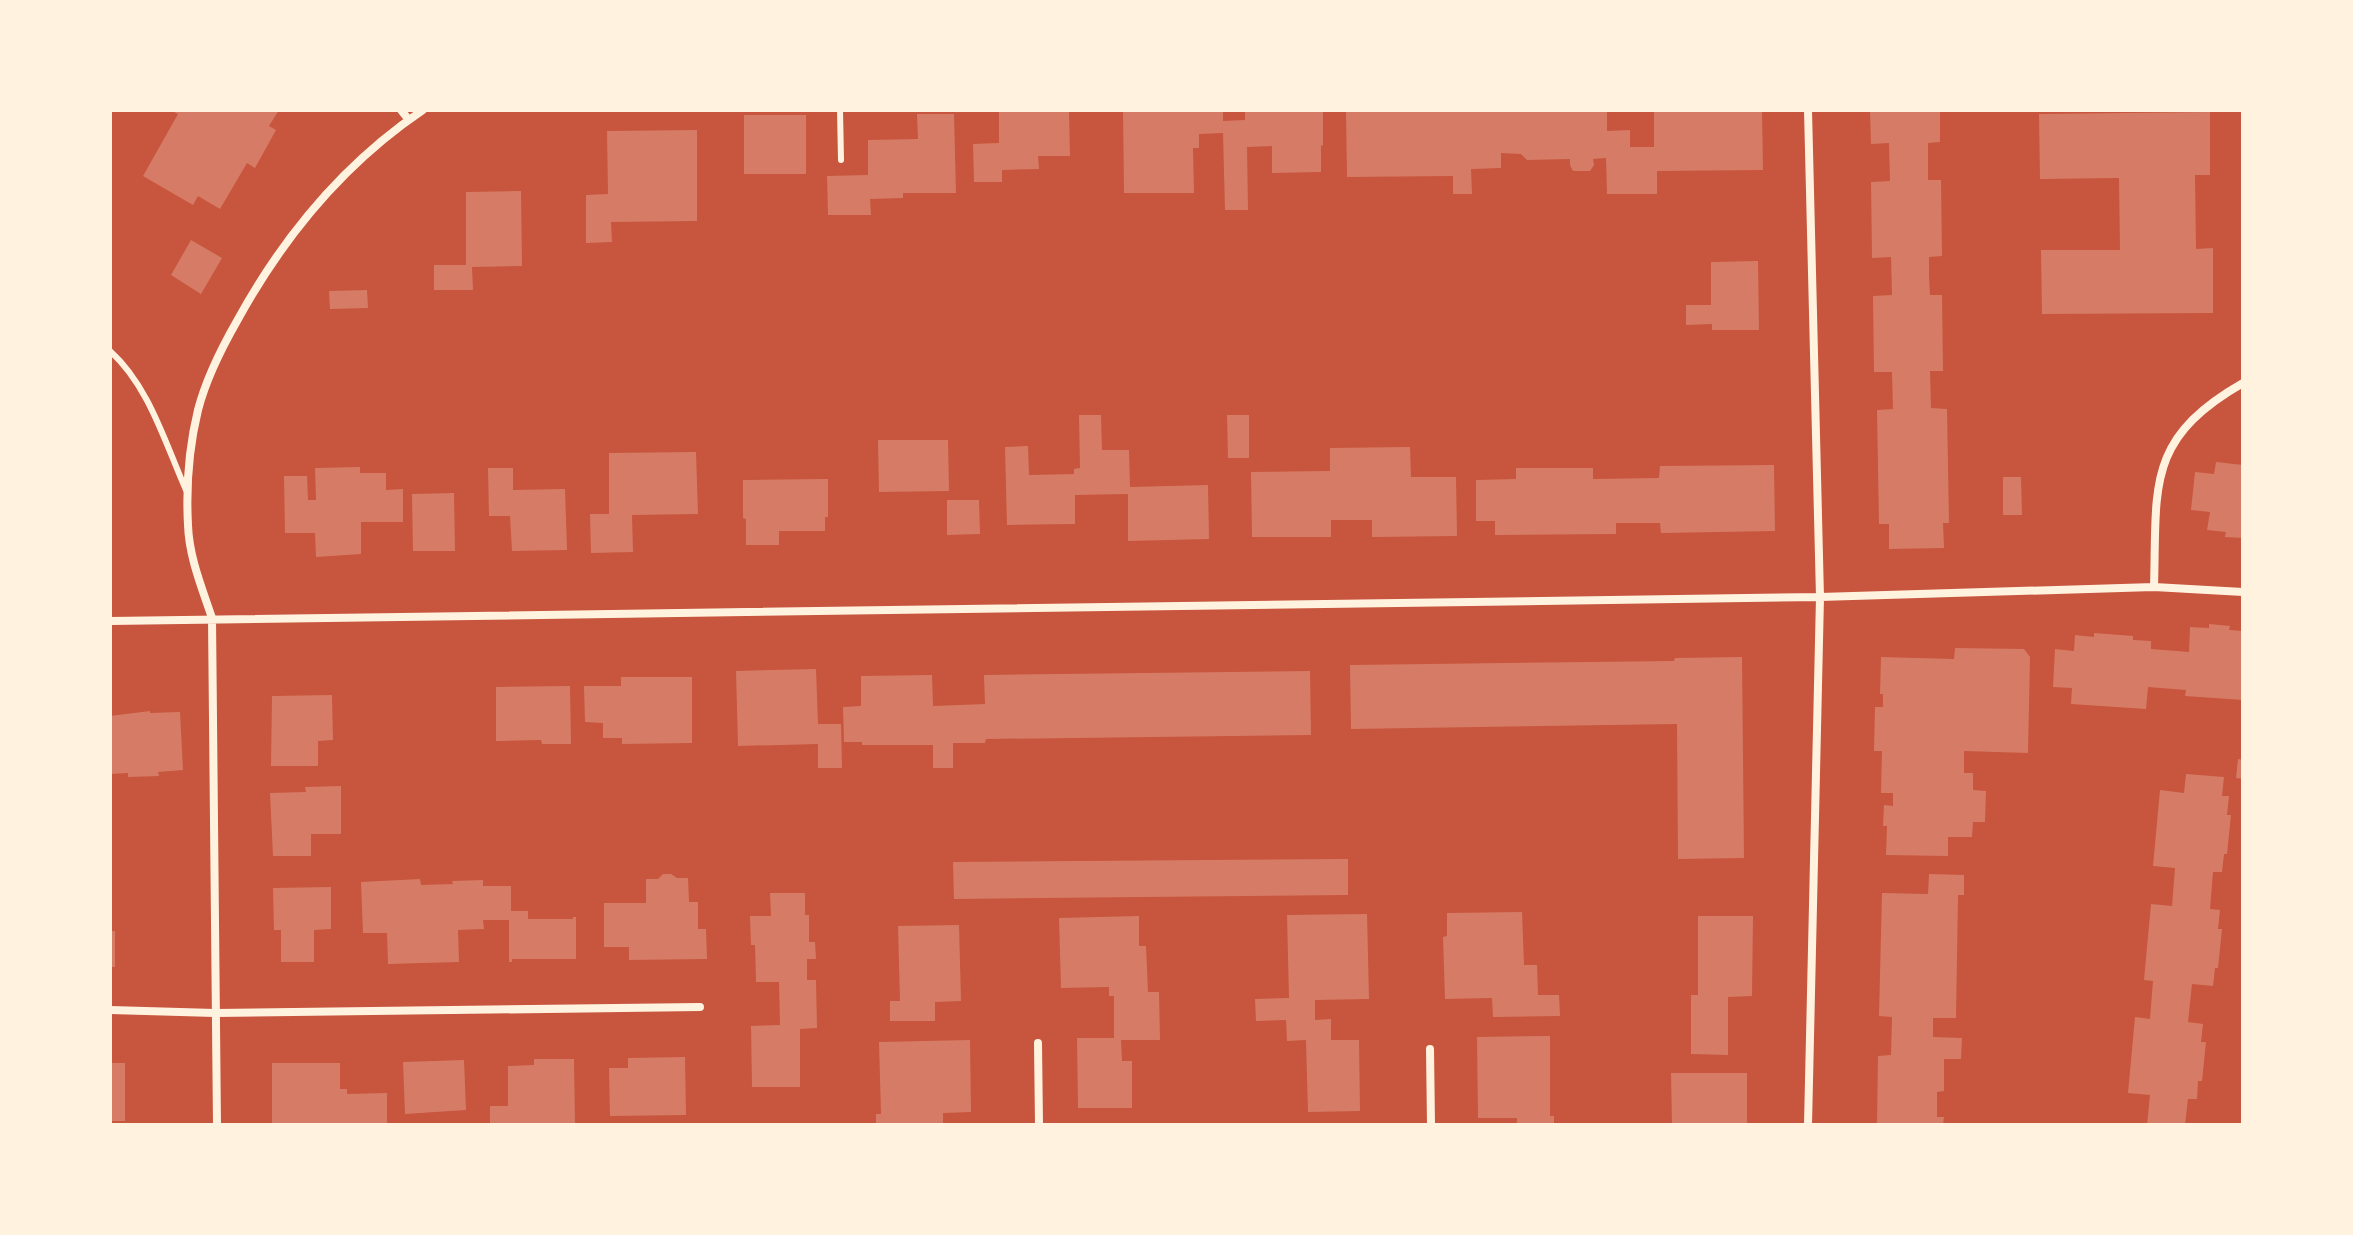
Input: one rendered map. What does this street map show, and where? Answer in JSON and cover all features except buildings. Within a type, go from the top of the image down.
[{"type":"street","points":[[401,110],[409,120]]},
{"type":"street","points":[[217,1125],[212,618],[193,560],[188,527],[193,437],[212,370],[246,304],[273,261],[313,208],[372,149],[423,110]]},
{"type":"street","points":[[1808,110],[1820,597],[1808,1125]]},
{"type":"street","points":[[2154,587],[2158,480],[2169,449],[2207,407],[2243,383]]},
{"type":"street","points":[[110,621],[1820,597],[2154,587],[2243,592]]},
{"type":"street","points":[[110,1010],[215,1013],[700,1007]]},
{"type":"street","points":[[1038,1043],[1039,1125]]},
{"type":"street","points":[[1430,1049],[1431,1125]]},
{"type":"lane","points":[[840,110],[841,160]]},
{"type":"lane","points":[[110,351],[146,398],[188,493]]}]
